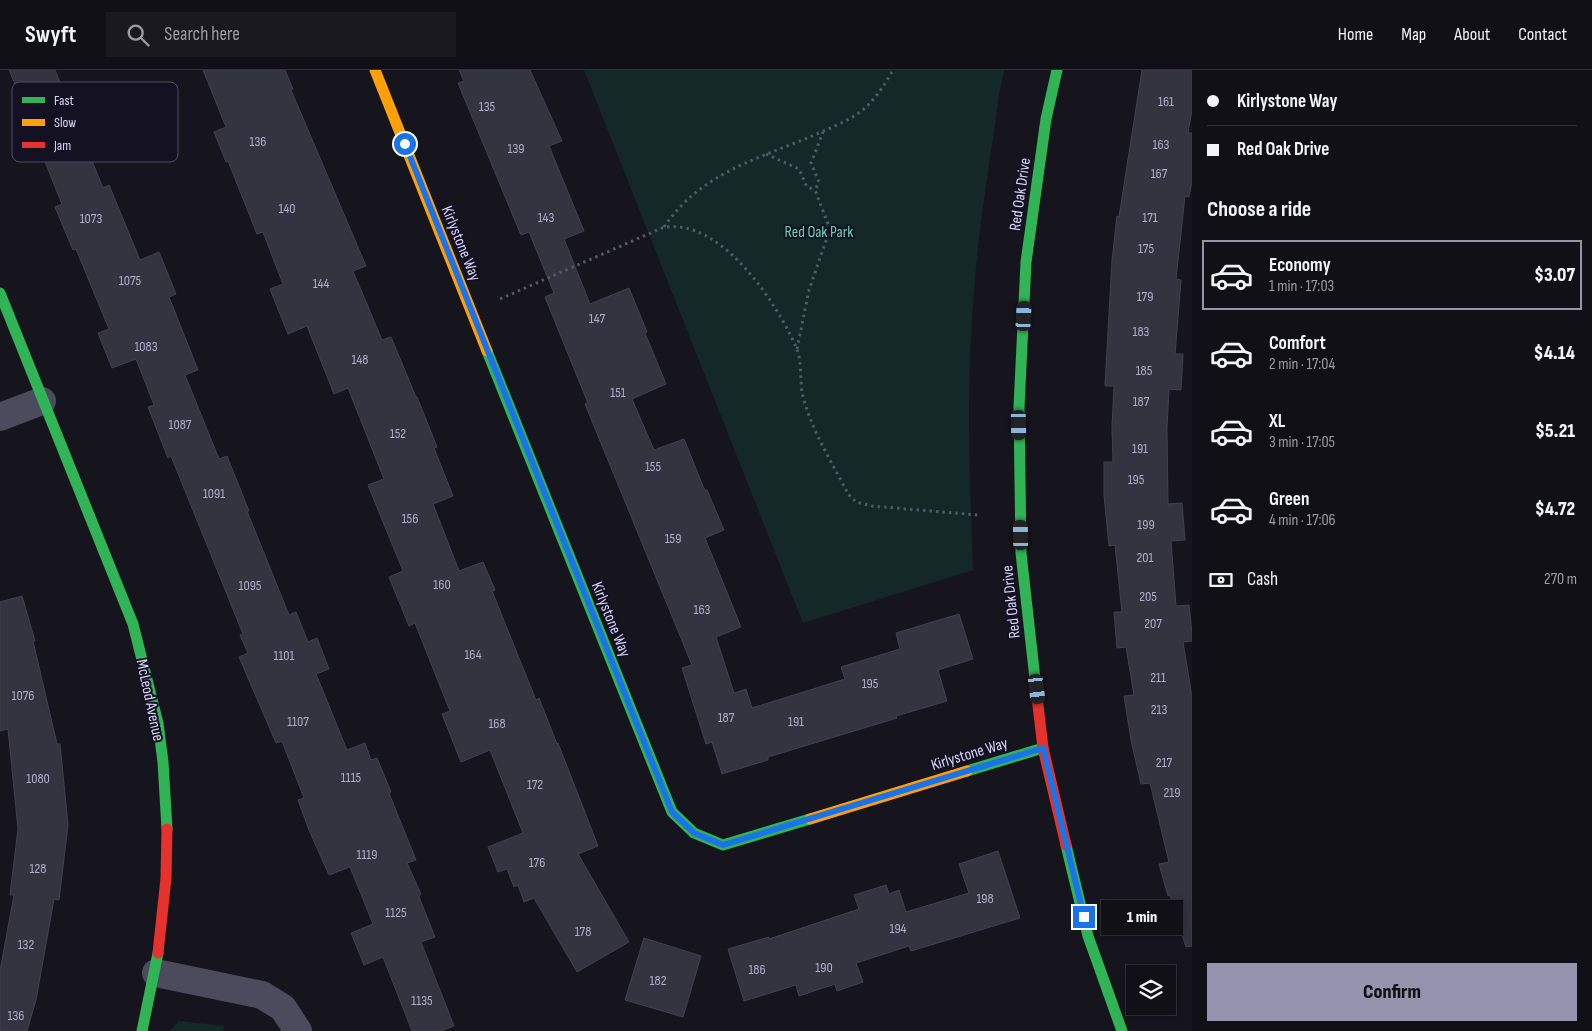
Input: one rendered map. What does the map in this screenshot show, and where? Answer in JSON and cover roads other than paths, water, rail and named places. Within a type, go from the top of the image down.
[{"type":"street","name":"Kirlystone Way","points":[[375,70],[672,812],[694,833],[723,845],[1043,748]]},
{"type":"street","name":"Red Oak Drive","points":[[1057,70],[1046,119],[1026,262],[1019,406],[1021,553],[1043,748],[1088,936],[1122,1031]]},
{"type":"street","name":"McLeod Avenue","points":[[0,293],[133,624],[158,722],[164,770],[168,854],[164,915],[156,973],[142,1031]]},
{"type":"street","points":[[0,417],[42,401]]},
{"type":"street","points":[[156,973],[262,995],[283,1008],[298,1031]]},
{"type":"park label","name":"Red Oak Park","points":[[819,231]]}]
